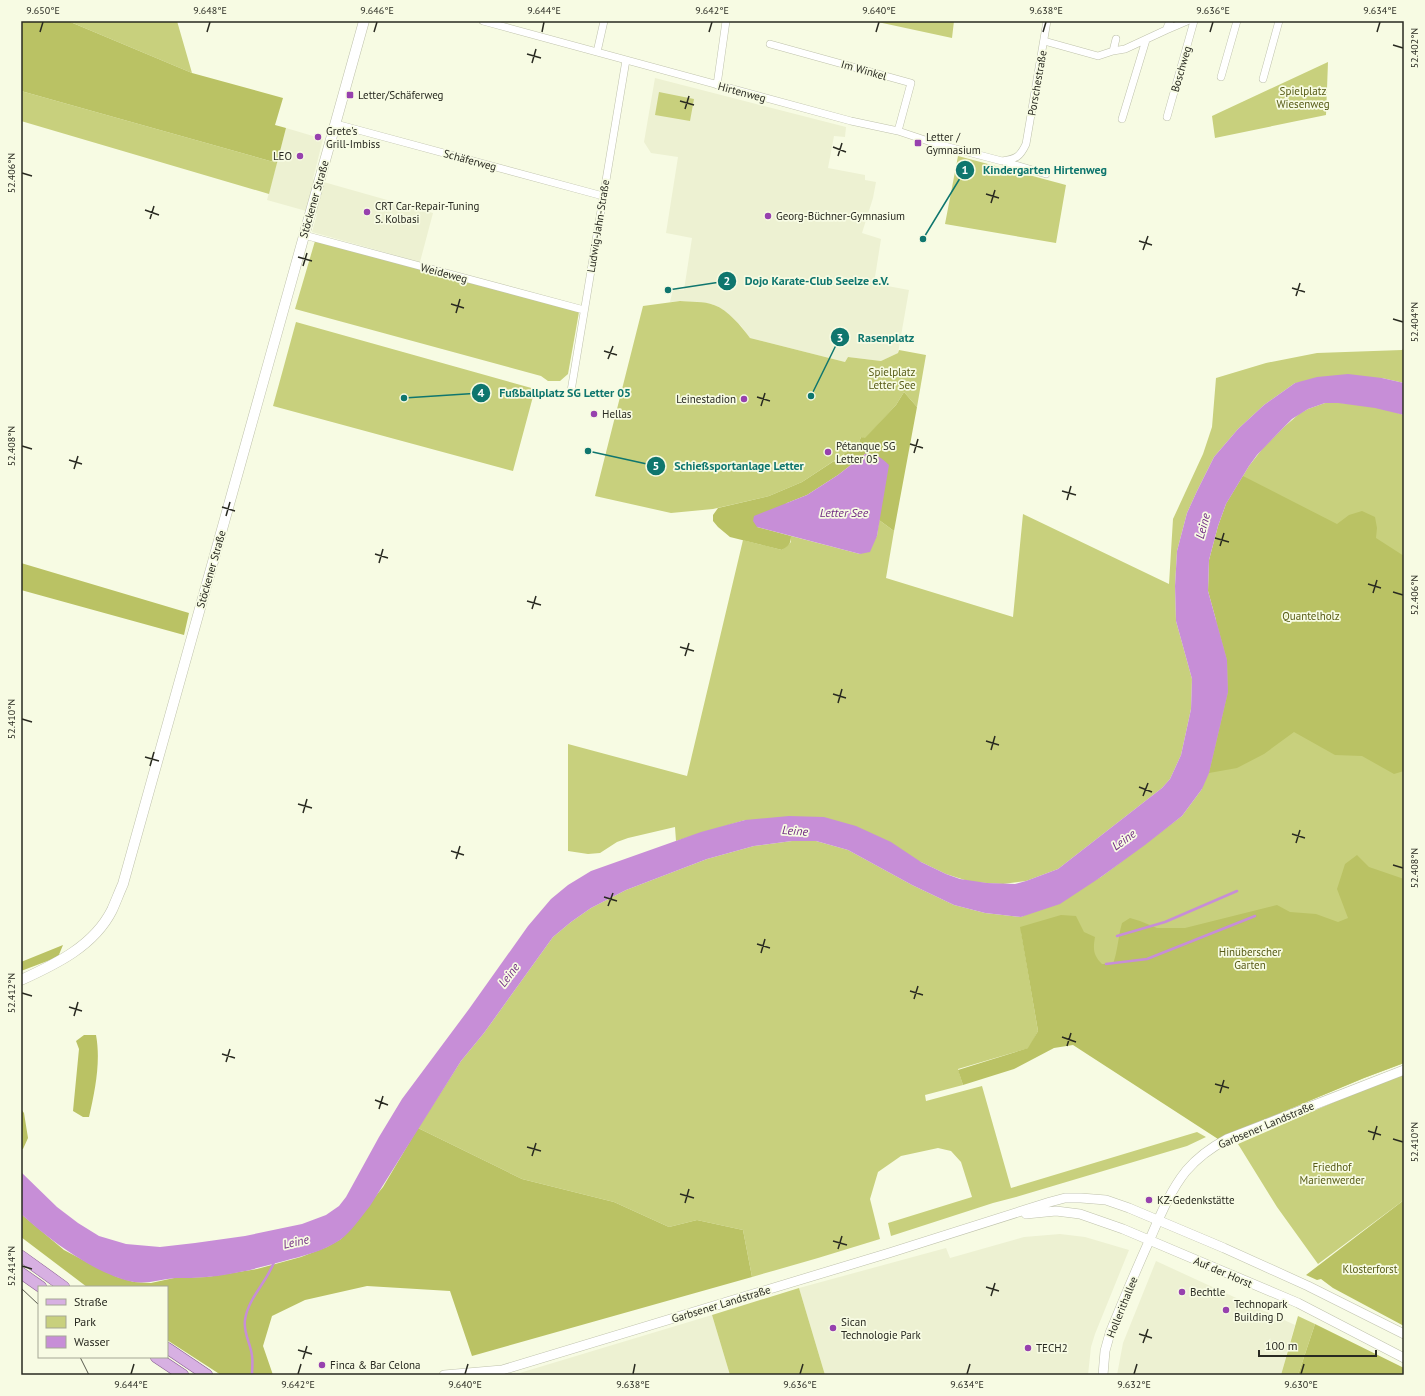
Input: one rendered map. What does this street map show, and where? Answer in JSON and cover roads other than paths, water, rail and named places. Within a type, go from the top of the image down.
[{"type":"main road","name":"Stöckener Straße","points":[[21,980],[64,959],[78,950],[99,930],[112,911],[123,884],[364,21]]},
{"type":"main road","points":[[21,1256],[63,1286]]},
{"type":"main road","points":[[21,1273],[40,1286]]},
{"type":"main road","points":[[168,1349],[207,1375]]},
{"type":"main road","points":[[158,1358],[183,1375]]},
{"type":"street","name":"Hirtenweg","points":[[485,21],[851,121],[898,131],[937,144],[1046,174]]},
{"type":"street","points":[[597,52],[604,21]]},
{"type":"street","points":[[717,85],[726,21]]},
{"type":"street","name":"Porschestraße","points":[[1002,161],[1012,160],[1018,156],[1026,144],[1047,21]]},
{"type":"street","points":[[1166,30],[1170,21]]},
{"type":"street","points":[[1044,41],[1098,56],[1112,51],[1125,49],[1187,21]]},
{"type":"street","name":"Boschweg","points":[[1167,117],[1194,21]]},
{"type":"street","points":[[1221,77],[1237,21]]},
{"type":"street","points":[[1263,79],[1280,21]]},
{"type":"street","points":[[1112,51],[1116,40]]},
{"type":"street","points":[[1122,119],[1146,40]]},
{"type":"street","name":"Im Winkel","points":[[770,44],[911,83],[898,131]]},
{"type":"street","name":"Ludwig-Jahn-Straße","points":[[571,392],[626,60]]},
{"type":"street","name":"Schäferweg","points":[[336,124],[603,196]]},
{"type":"street","name":"Weideweg","points":[[304,235],[584,310]]},
{"type":"street","name":"Garbsener Landstraße","points":[[996,1220],[1033,1212],[1056,1211],[1080,1214],[1123,1229],[1149,1241],[1158,1219],[1186,1171],[1220,1143],[1404,1070]]},
{"type":"street","name":"Garbsener Landstraße","points":[[444,1375],[502,1370],[1065,1198],[1106,1200],[1158,1219]]},
{"type":"street","name":"Auf der Horst","points":[[1158,1219],[1308,1286],[1404,1334]]},
{"type":"street","name":"Auf der Horst","points":[[1149,1241],[1298,1304],[1404,1358]]},
{"type":"street","name":"Hollerithallee","points":[[1102,1375],[1110,1333],[1149,1241]]},
{"type":"water","name":"Leine","points":[[1348,374],[1382,378],[1404,383],[1404,415],[1375,408],[1338,403],[1325,403],[1308,409],[1292,419],[1257,455],[1226,504],[1218,526],[1209,560],[1208,591],[1227,660],[1228,692],[1209,773],[1202,789],[1182,816],[1101,877],[1060,904],[1021,917],[985,913],[954,905],[912,885],[848,850],[816,841],[792,841],[754,846],[707,859],[626,890],[591,908],[553,937],[484,1033],[461,1061],[370,1206],[356,1224],[334,1244],[306,1255],[236,1273],[207,1277],[134,1282],[105,1272],[74,1255],[59,1245],[21,1214],[21,1172],[57,1207],[78,1223],[99,1236],[126,1244],[160,1247],[245,1236],[302,1224],[326,1215],[339,1206],[346,1197],[402,1099],[528,926],[551,899],[568,885],[591,871],[701,832],[745,820],[789,816],[824,817],[856,826],[891,842],[921,862],[960,879],[987,883],[1015,884],[1058,869],[1162,788],[1170,779],[1181,755],[1191,709],[1192,679],[1176,621],[1175,586],[1177,551],[1187,513],[1214,457],[1238,429],[1264,405],[1295,383],[1317,377]]},
{"type":"water","name":"Letter See","points":[[865,454],[878,456],[889,465],[877,536],[870,552],[860,554],[757,527],[753,521],[754,516],[807,495],[838,475]]},
{"type":"waterway","points":[[1117,936],[1165,922],[1237,891]]},
{"type":"waterway","points":[[1106,964],[1147,959],[1255,916]]},
{"type":"waterway","points":[[252,1375],[252,1356],[245,1329],[245,1320],[250,1304],[274,1262]]},
{"type":"tram line","points":[[21,1288],[38,1304]]},
{"type":"tram line","points":[[80,1358],[89,1375]]},
{"type":"place","name":"Letter/Schäferweg","points":[[350,95]]},
{"type":"place","name":"Grete's Grill-Imbiss","points":[[318,137]]},
{"type":"place","name":"Letter / Gymnasium","points":[[918,143]]},
{"type":"place","name":"LEO","points":[[300,156]]},
{"type":"place","name":"CRT Car-Repair-Tuning S. Kolbasi","points":[[367,212]]},
{"type":"place","name":"Georg-Büchner-Gymnasium","points":[[768,216]]},
{"type":"place","name":"Kindergarten Hirtenweg","points":[[923,239]]},
{"type":"place","name":"Dojo Karate-Club Seelze e.V.","points":[[668,290]]},
{"type":"place","name":"Rasenplatz","points":[[811,396]]},
{"type":"place","name":"Fußballplatz SG Letter 05","points":[[404,398]]},
{"type":"place","name":"Leinestadion","points":[[744,399]]},
{"type":"place","name":"Hellas","points":[[594,414]]},
{"type":"place","name":"Schießsportanlage Letter","points":[[588,451]]},
{"type":"place","name":"Pétanque SG Letter 05","points":[[828,452]]},
{"type":"place","name":"KZ-Gedenkstätte","points":[[1149,1200]]},
{"type":"place","name":"Bechtle","points":[[1182,1292]]},
{"type":"place","name":"Technopark Building D","points":[[1226,1310]]},
{"type":"place","name":"Sican Technologie Park","points":[[833,1328]]},
{"type":"place","name":"TECH2","points":[[1028,1348]]},
{"type":"place","name":"Finca & Bar Celona","points":[[322,1365]]},
{"type":"park label","name":"Spielplatz Wiesenweg","points":[[1303,97]]},
{"type":"park label","name":"Spielplatz Letter See","points":[[892,378]]},
{"type":"park label","name":"Quantelholz","points":[[1311,616]]},
{"type":"park label","name":"Hinüberscher Garten","points":[[1250,958]]},
{"type":"park label","name":"Friedhof Marienwerder","points":[[1332,1173]]},
{"type":"park label","name":"Klosterforst","points":[[1370,1269]]}]
